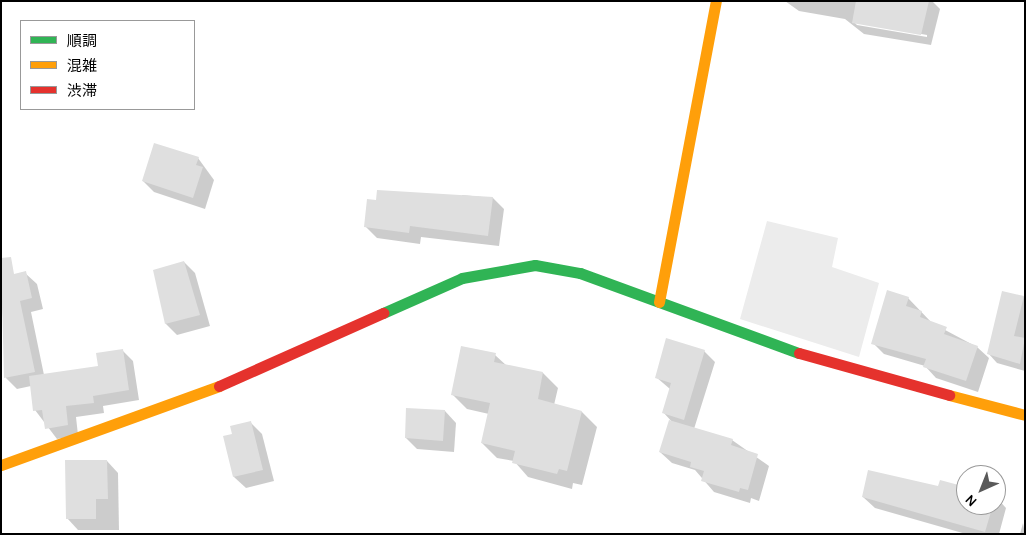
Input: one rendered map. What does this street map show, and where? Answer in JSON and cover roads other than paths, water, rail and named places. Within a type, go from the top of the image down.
[{"type":"street","points":[[659,302],[716,1]]},
{"type":"street","points":[[1,465],[198,396],[462,278],[535,265],[580,273],[831,365],[1025,415]]}]
